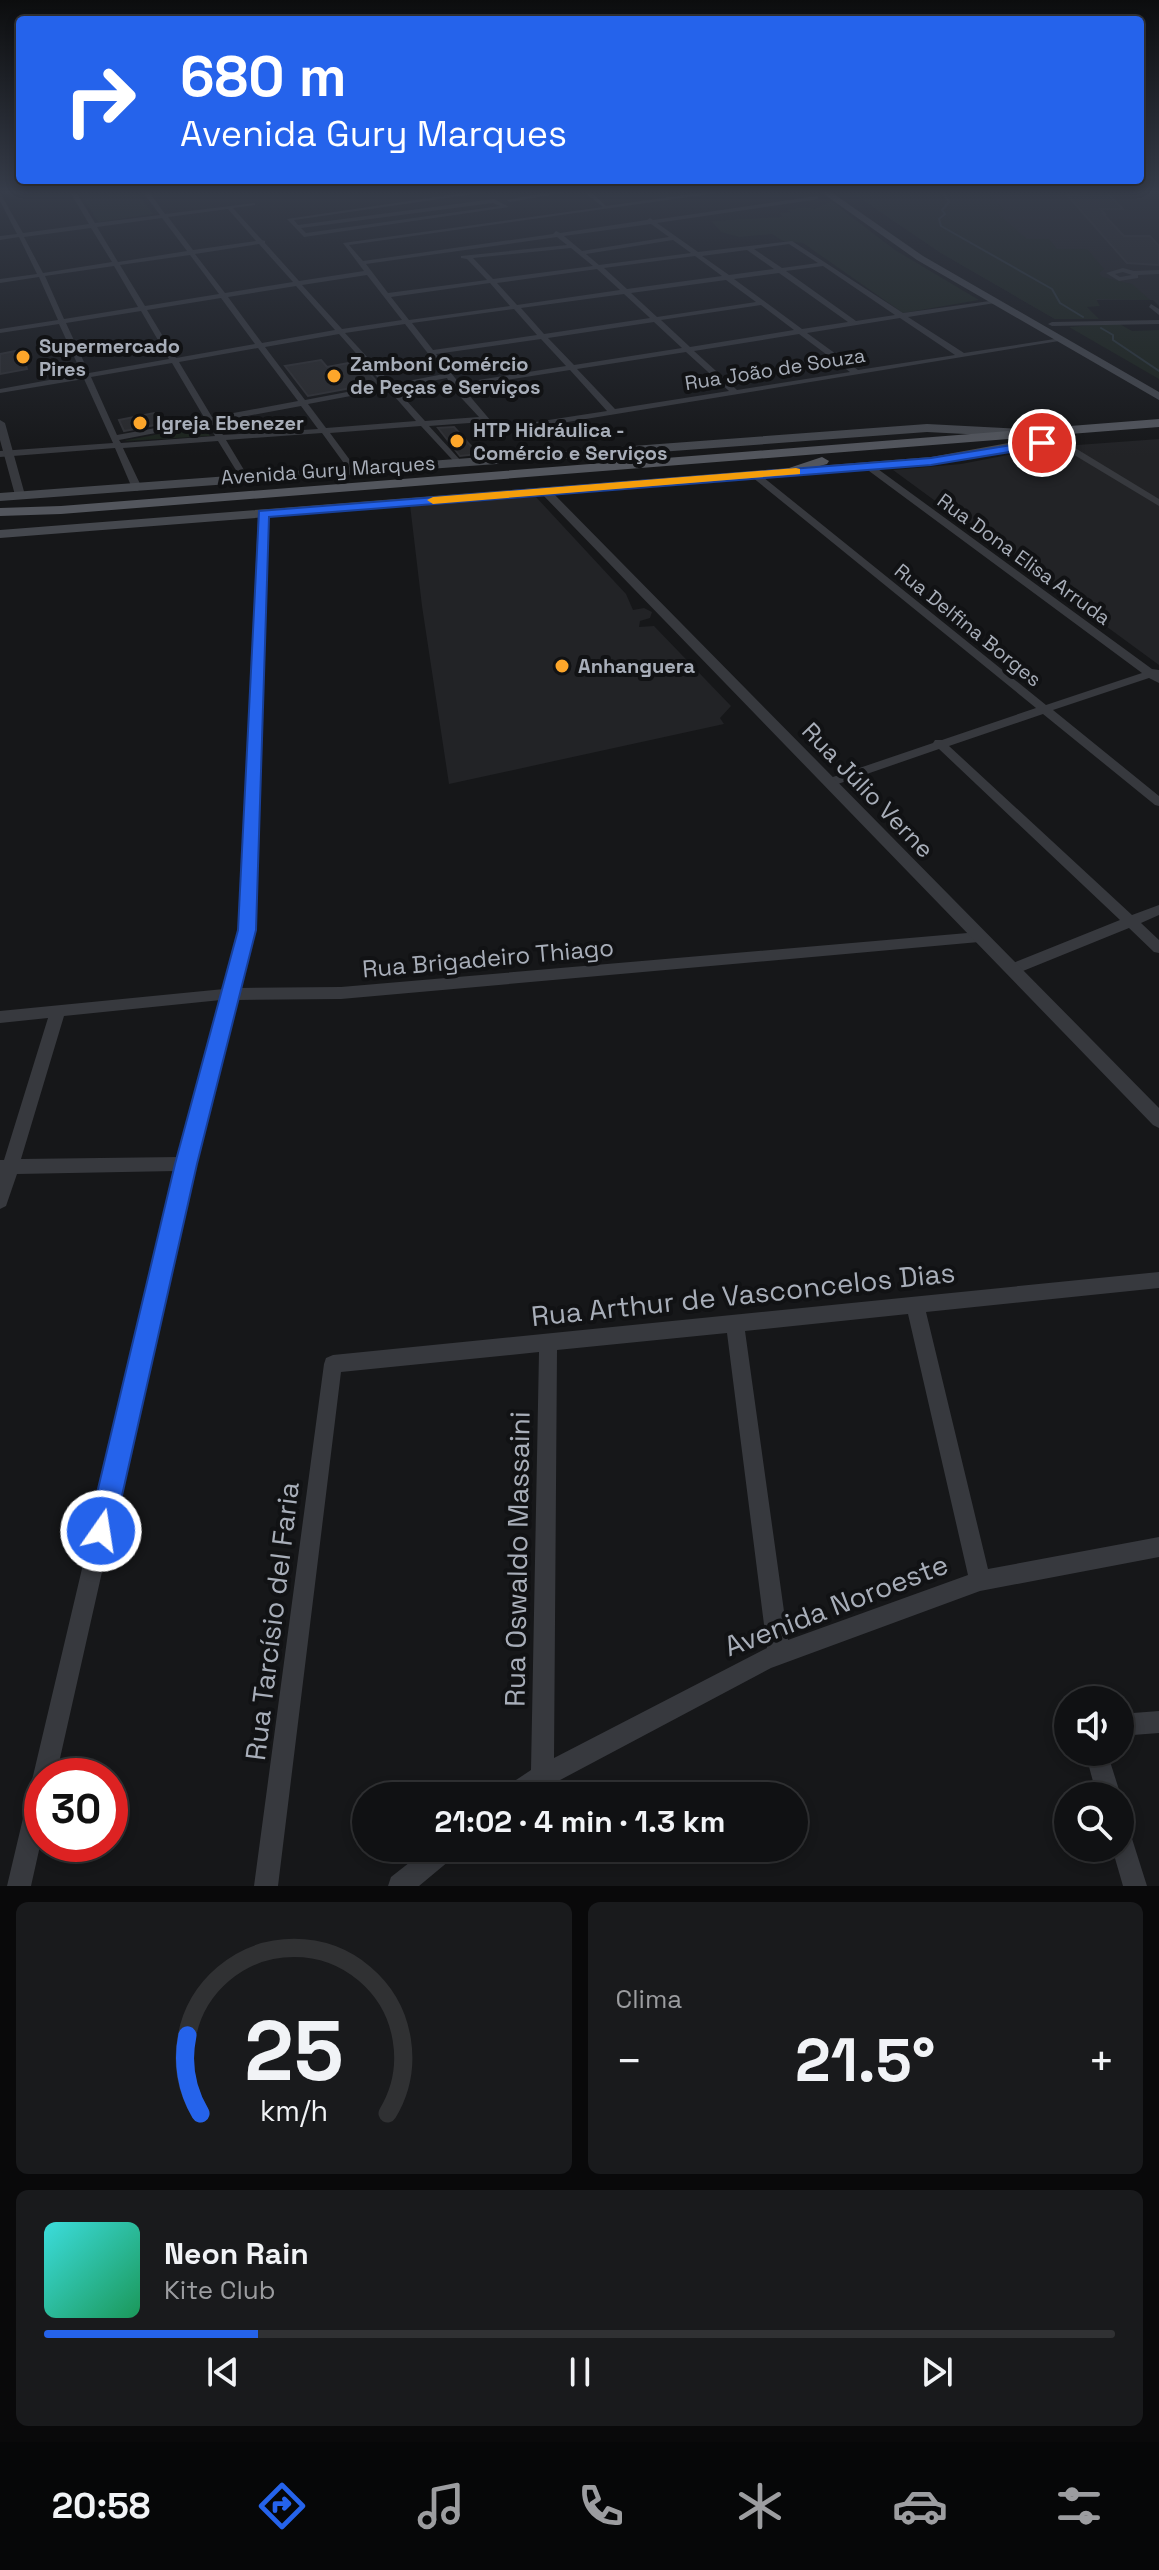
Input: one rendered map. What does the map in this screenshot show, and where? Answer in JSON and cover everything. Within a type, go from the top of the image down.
[{"type":"main road","points":[[958,280],[1159,397]]},
{"type":"main road","points":[[975,280],[1159,384]]},
{"type":"main road","points":[[995,301],[1010,302]]},
{"type":"main road","points":[[1018,315],[1052,324]]},
{"type":"main road","name":"Avenida Gury Marques","points":[[0,512],[61,510],[1041,435],[1159,423]]},
{"type":"main road","points":[[895,453],[939,447],[949,442],[943,432],[927,428]]},
{"type":"main road","name":"Avenida Gury Marques","points":[[0,497],[927,428],[1041,435]]},
{"type":"main road","name":"Avenida Gury Marques","points":[[0,524],[895,453],[1159,437]]},
{"type":"main road","name":"Avenida Gury Marques","points":[[0,534],[868,466],[946,459],[1025,444]]},
{"type":"main road","points":[[781,473],[834,458]]},
{"type":"street","points":[[43,280],[137,488]]},
{"type":"street","points":[[127,280],[246,480]]},
{"type":"street","points":[[212,280],[354,471]]},
{"type":"street","points":[[297,280],[459,464]]},
{"type":"street","points":[[0,331],[313,280]]},
{"type":"street","points":[[375,280],[447,376],[485,419]]},
{"type":"street","points":[[387,295],[500,280]]},
{"type":"street","points":[[615,280],[735,392]]},
{"type":"street","points":[[0,391],[342,331],[714,280]]},
{"type":"street","points":[[732,280],[855,372]]},
{"type":"street","points":[[795,280],[854,323]]},
{"type":"street","points":[[850,280],[961,355]]},
{"type":"street","points":[[492,281],[613,412]]},
{"type":"street","points":[[455,386],[995,301]]},
{"type":"street","points":[[431,353],[763,303]]},
{"type":"street","points":[[1151,306],[1159,313]]},
{"type":"street","points":[[1052,324],[1159,322]]},
{"type":"street","name":"Rua João de Souza","points":[[485,419],[495,431],[1061,340]]},
{"type":"street","points":[[117,442],[211,420],[447,376]]},
{"type":"street","points":[[5,454],[117,442],[221,438],[485,419]]},
{"type":"street","points":[[0,423],[5,454],[20,495]]},
{"type":"street","points":[[1059,442],[1159,503]]},
{"type":"street","name":"Rua Dona Elisa Arruda","points":[[868,466],[1156,675]]},
{"type":"street","name":"Rua Delfina Borges","points":[[755,475],[1159,802]]},
{"type":"street","name":"Rua Júlio Verne","points":[[546,492],[1159,1120]]},
{"type":"street","points":[[48,1758],[186,1164],[247,930],[263,514]]},
{"type":"street","points":[[831,782],[939,743],[1156,675]]},
{"type":"street","points":[[939,743],[1159,948]]},
{"type":"street","points":[[1013,969],[1159,910]]},
{"type":"street","name":"Rua Brigadeiro Thiago","points":[[0,1017],[228,994],[341,993],[979,937]]},
{"type":"street","points":[[0,1201],[6,1167],[58,1011]]},
{"type":"street","points":[[6,1167],[186,1164]]},
{"type":"street","name":"Rua Arthur de Vasconcelos Dias","points":[[333,1364],[1159,1280]]},
{"type":"street","points":[[915,1304],[980,1581]]},
{"type":"street","points":[[735,1323],[779,1654]]},
{"type":"street","name":"Rua Oswaldo Massaini","points":[[542,1776],[548,1342]]},
{"type":"street","name":"Rua Tarcísio del Faria","points":[[266,1886],[333,1364]]},
{"type":"street","name":"Avenida Noroeste","points":[[533,1782],[779,1654],[980,1581],[1159,1547]]},
{"type":"street","points":[[1134,1724],[1159,1722]]},
{"type":"street","points":[[19,1886],[24,1862]]},
{"type":"street","points":[[400,1886],[430,1862]]},
{"type":"street","points":[[1128,1862],[1135,1886]]},
{"type":"shaded area","points":[[856,280],[945,280],[979,300],[903,313]]},
{"type":"shaded area","points":[[988,280],[1159,280],[1159,306],[1153,300],[1082,300],[1055,319]]},
{"type":"shaded area","points":[[988,280],[1115,280],[1132,284],[1150,300],[1096,299],[1100,306],[1087,307],[1099,319],[1055,319]]},
{"type":"shaded area","points":[[1118,323],[1132,331],[1159,330],[1159,379],[1069,327]]},
{"type":"shaded area","points":[[203,426],[210,436],[125,441],[127,440]]},
{"type":"shaded area","points":[[1159,439],[1159,665],[893,470],[961,464],[1050,447]]},
{"type":"shaded area","name":"Anhanguera","points":[[536,497],[626,594],[633,610],[644,608],[652,612],[650,618],[640,621],[639,627],[654,626],[731,706],[720,718],[724,724],[449,784],[410,505]]},
{"type":"building","points":[[21,350],[27,369],[0,374],[0,354]]},
{"type":"building","name":"Zamboni Comércio de Peças e Serviços","points":[[321,360],[327,367],[359,361],[378,383],[308,396],[285,366]]},
{"type":"building","name":"Igreja Ebenezer","points":[[154,413],[160,424],[124,431],[119,420]]},
{"type":"building","name":"HTP Hidráulica - Comércio e Serviços","points":[[454,427],[478,454],[460,456],[438,428]]},
{"type":"waterway","points":[[1036,280],[1052,289],[1060,303],[1083,317]]},
{"type":"waterway","points":[[1101,328],[1113,335],[1113,340],[1159,371]]},
{"type":"slow traffic","points":[[433,500],[796,472]]},
{"type":"place","name":"Supermercado Pires","points":[[23,357]]},
{"type":"place","name":"Zamboni Comércio de Peças e Serviços","points":[[334,376]]},
{"type":"place","name":"Igreja Ebenezer","points":[[140,423]]},
{"type":"place","name":"HTP Hidráulica - Comércio e Serviços","points":[[457,441]]},
{"type":"place","name":"Anhanguera","points":[[562,666]]},
{"type":"route","points":[[101,1531],[186,1164],[247,930],[263,514],[931,461],[1042,443]]}]
